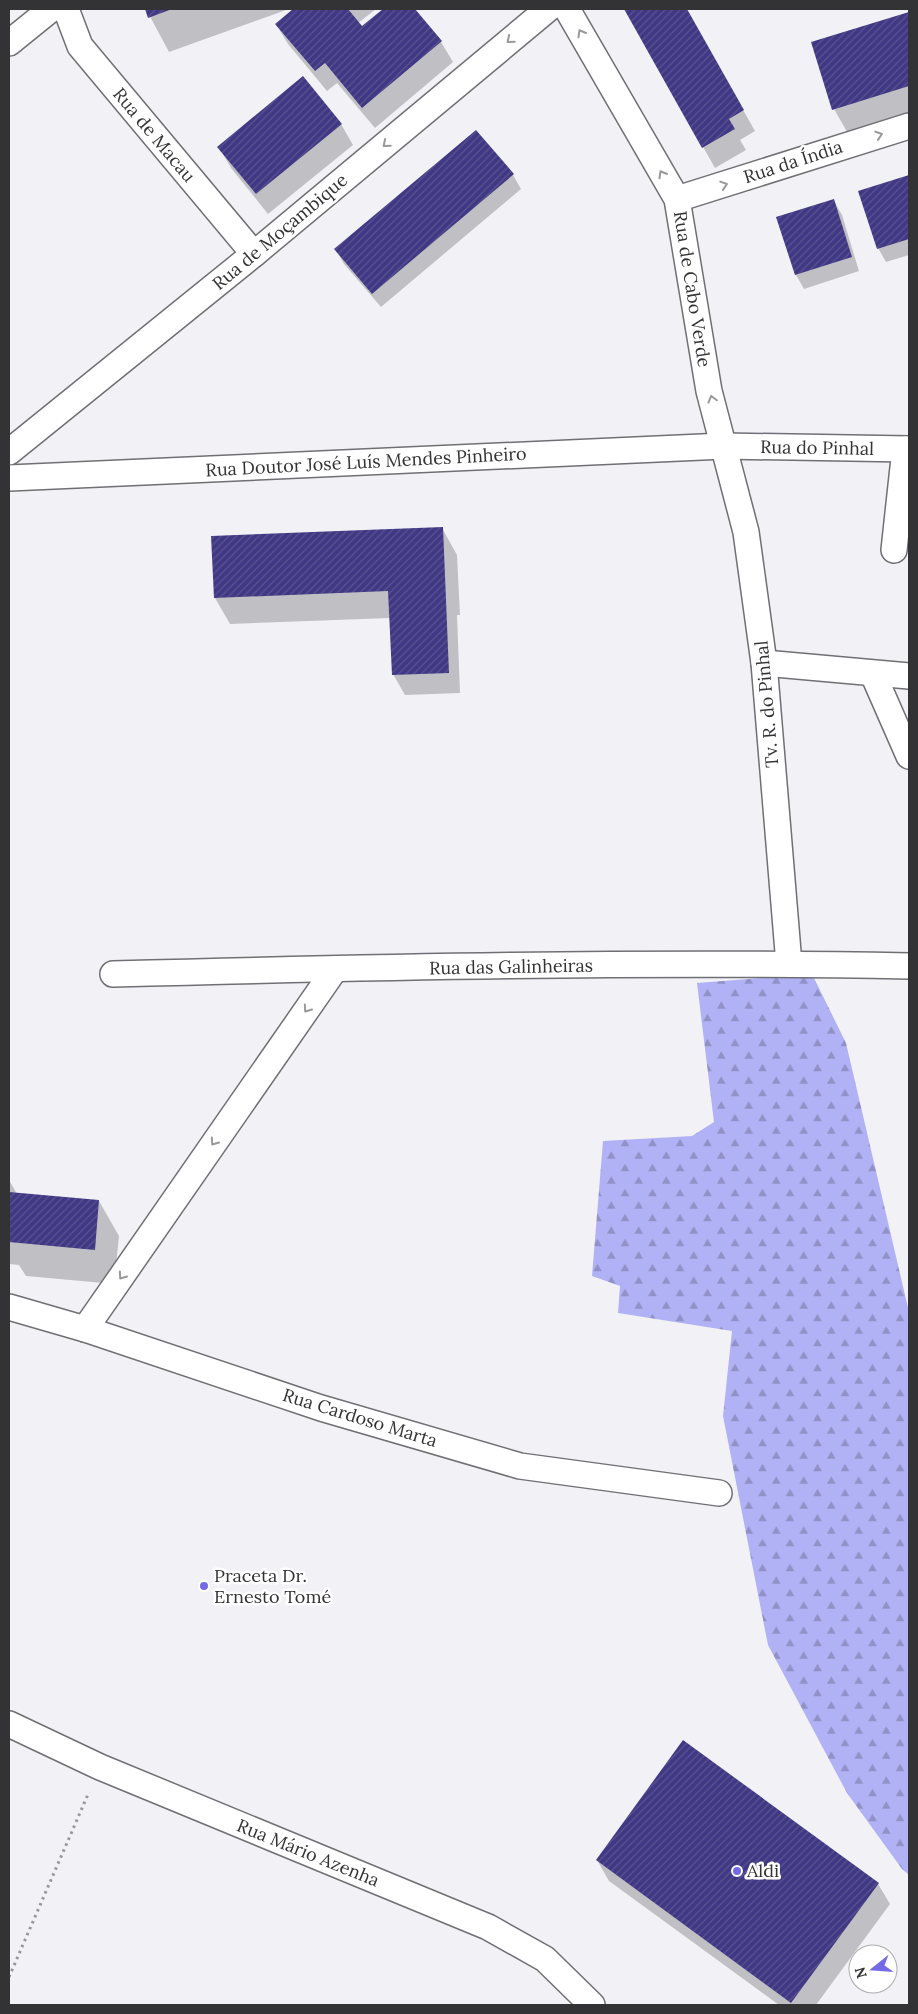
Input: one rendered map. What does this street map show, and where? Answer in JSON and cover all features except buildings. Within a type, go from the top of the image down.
[{"type":"street","points":[[9,43],[51,9]]},
{"type":"street","name":"Rua de Macau","points":[[66,9],[80,46],[254,254]]},
{"type":"street","name":"Rua de Moçambique","points":[[9,452],[254,254],[548,9]]},
{"type":"street","name":"Rua de Cabo Verde","points":[[567,9],[677,199],[709,391],[724,446]]},
{"type":"street","name":"Rua da Índia","points":[[677,199],[909,126]]},
{"type":"street","name":"Rua do Pinhal","points":[[724,446],[907,449]]},
{"type":"street","name":"Rua Doutor José Luís Mendes Pinheiro","points":[[9,478],[724,446]]},
{"type":"street","name":"Tv. R. do Pinhal","points":[[724,446],[746,532],[764,663],[789,964]]},
{"type":"street","points":[[894,550],[907,449]]},
{"type":"street","points":[[764,663],[909,676]]},
{"type":"street","points":[[873,674],[909,756]]},
{"type":"street","name":"Rua das Galinheiras","points":[[113,974],[335,969],[789,964],[909,966]]},
{"type":"street","points":[[85,1329],[335,969]]},
{"type":"street","name":"Rua Cardoso Marta","points":[[9,1307],[85,1329],[320,1408],[520,1466],[719,1494]]},
{"type":"street","name":"Rua Mário Azenha","points":[[9,1724],[100,1767],[488,1927],[545,1959],[592,2005]]},
{"type":"path","points":[[9,1977],[100,1767]]},
{"type":"green space","points":[[812,974],[846,1043],[909,1312],[909,1875],[902,1869],[847,1793],[768,1645],[723,1416],[732,1331],[618,1313],[620,1286],[592,1276],[603,1141],[692,1136],[714,1122],[697,983]]},
{"type":"place","name":"Praceta Dr. Ernesto Tomé","points":[[204,1586]]},
{"type":"place","name":"Aldi","points":[[737,1871]]}]
